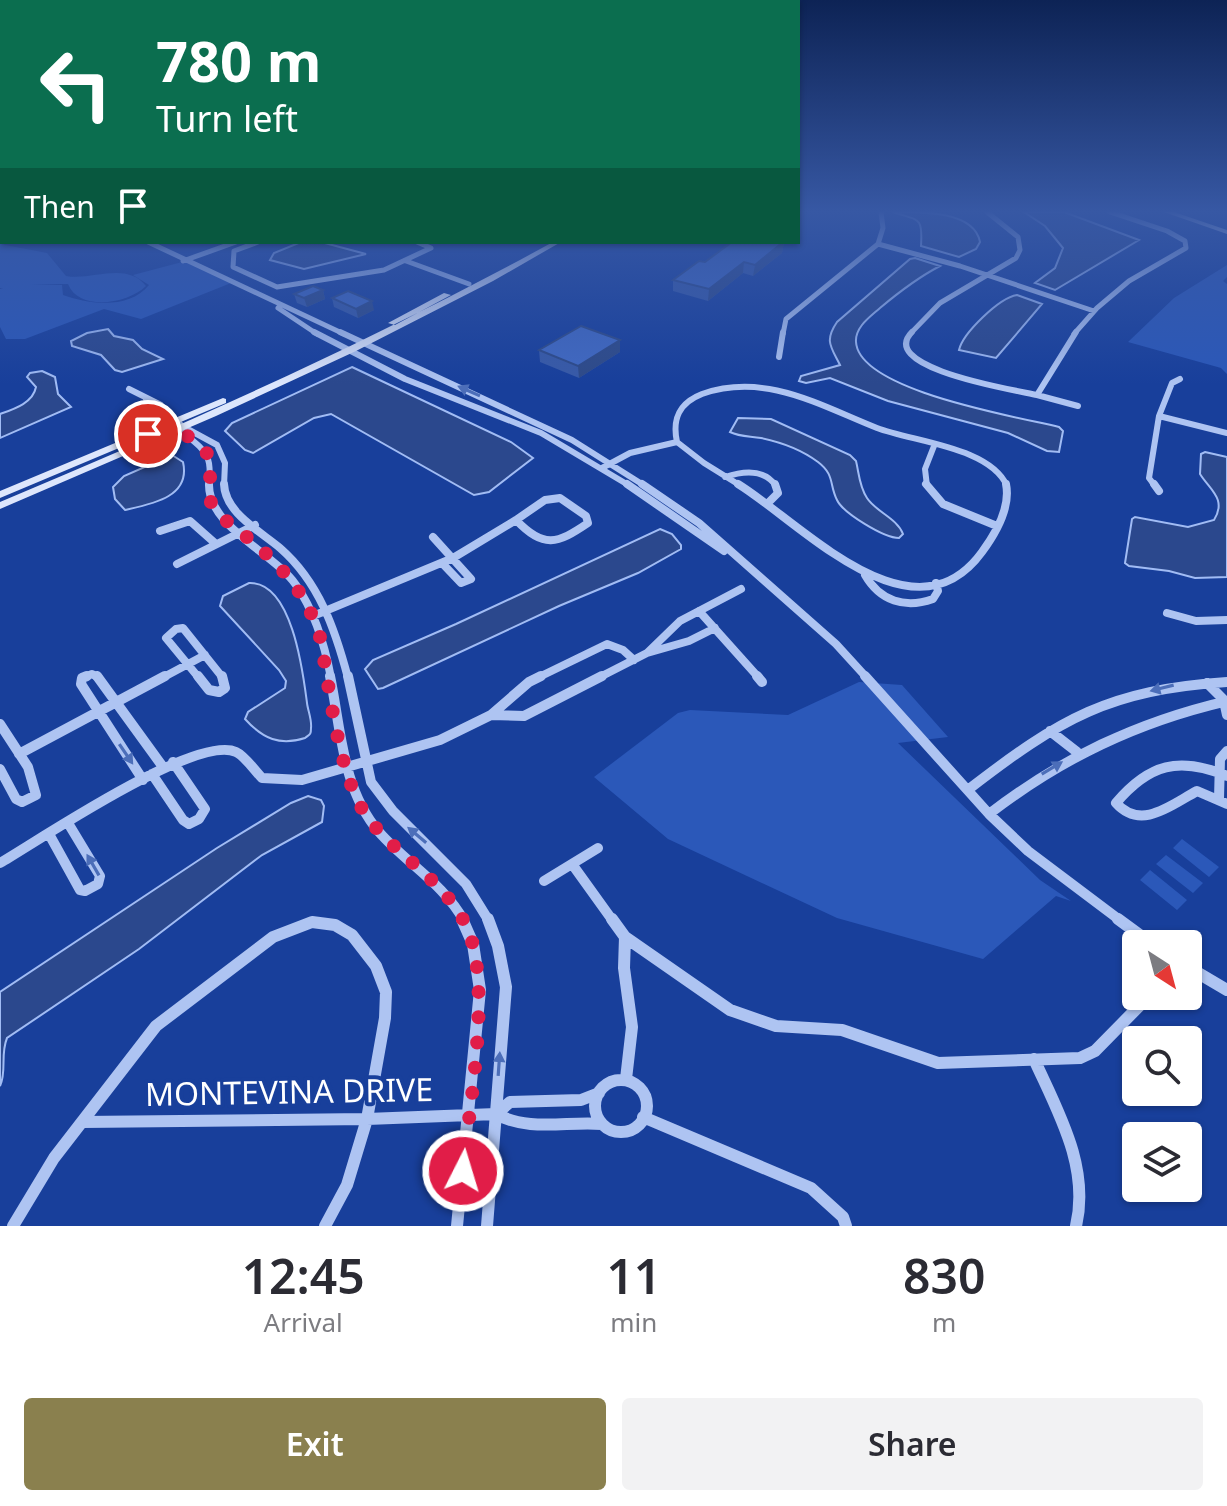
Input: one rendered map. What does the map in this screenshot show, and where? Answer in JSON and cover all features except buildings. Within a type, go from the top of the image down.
[{"type":"main road","points":[[361,342],[450,302],[498,269]]},
{"type":"main road","points":[[0,506],[345,350],[502,269]]},
{"type":"main road","points":[[0,495],[180,425]]},
{"type":"street","points":[[201,269],[519,414],[611,463],[699,523],[836,644],[989,814],[1028,851],[1133,930]]},
{"type":"street","points":[[220,278],[239,271],[277,287],[386,269]]},
{"type":"street","points":[[428,269],[472,286]]},
{"type":"street","points":[[779,357],[783,349],[780,334],[792,312],[846,269]]},
{"type":"street","points":[[970,269],[1094,311]]},
{"type":"street","points":[[996,269],[940,303],[907,337],[905,348],[908,354],[929,368],[1078,406]]},
{"type":"street","points":[[1037,395],[1050,368],[1077,328],[1148,269]]},
{"type":"street","points":[[254,293],[345,350],[414,383],[509,418],[558,441],[680,519],[768,584]]},
{"type":"street","points":[[1159,491],[1149,478],[1159,416],[1172,383],[1180,379]]},
{"type":"street","points":[[750,385],[793,393],[863,424],[976,458],[1002,476],[1008,485],[1009,498],[997,526],[965,571],[936,583],[890,582],[865,575],[837,559],[767,504],[688,454],[677,442],[673,426],[677,412],[684,404],[707,392],[750,385]]},
{"type":"street","points":[[131,388],[166,419],[207,437],[219,449],[225,458],[225,495],[231,505],[301,569],[328,610],[371,782],[382,801],[437,852],[471,889],[490,917],[500,949],[506,987],[487,1226]]},
{"type":"street","points":[[1159,416],[1227,433]]},
{"type":"street","points":[[180,425],[211,461],[209,500],[216,511],[296,584],[313,616],[346,766],[366,815],[382,836],[451,903],[468,929],[476,956],[480,990],[457,1226]]},
{"type":"street","points":[[602,468],[650,446],[677,442]]},
{"type":"street","points":[[934,446],[925,469],[924,479],[929,488],[951,508],[997,526]]},
{"type":"street","points":[[725,477],[749,471],[769,477],[778,493],[767,504]]},
{"type":"street","points":[[313,616],[453,558],[545,500],[556,498],[579,509],[589,521],[575,531],[543,542],[531,536],[516,520]]},
{"type":"street","points":[[160,531],[190,521],[216,544]]},
{"type":"street","points":[[177,564],[255,525]]},
{"type":"street","points":[[433,537],[471,579],[466,583],[458,582],[442,563]]},
{"type":"street","points":[[865,575],[870,585],[886,598],[910,604],[933,599],[938,591],[936,583]]},
{"type":"street","points":[[647,653],[680,621],[741,589]]},
{"type":"street","points":[[699,611],[762,682]]},
{"type":"street","points":[[1167,613],[1196,621],[1227,620]]},
{"type":"street","points":[[183,628],[224,679],[225,688],[219,692],[209,690],[187,664],[166,638],[176,629],[183,628]]},
{"type":"street","points":[[491,715],[524,716],[647,653],[689,641],[715,628]]},
{"type":"street","points":[[0,863],[168,765],[209,749],[236,752],[262,778],[302,780],[440,740],[491,715],[529,682],[607,644],[613,644],[634,660]]},
{"type":"street","points":[[19,754],[205,655]]},
{"type":"street","points":[[92,674],[97,676],[116,703],[205,809],[193,823],[183,820],[97,713],[81,684],[82,678],[92,674]]},
{"type":"street","points":[[969,789],[1050,731],[1113,701],[1177,684],[1227,682]]},
{"type":"street","points":[[1207,683],[1226,702],[1227,715]]},
{"type":"street","points":[[989,814],[1031,780],[1077,752],[1133,727],[1226,702]]},
{"type":"street","points":[[0,724],[36,787],[36,795],[22,802],[16,799],[0,769]]},
{"type":"street","points":[[1050,731],[1077,752]]},
{"type":"street","points":[[1223,774],[1188,765],[1160,767],[1141,775],[1116,803],[1131,817],[1142,818],[1197,791],[1223,801],[1223,774],[1220,759],[1227,751]]},
{"type":"street","points":[[49,834],[80,890],[85,891],[98,884],[100,876],[68,823]]},
{"type":"street","points":[[544,881],[598,848]]},
{"type":"street","points":[[572,864],[625,937],[730,1010],[776,1026],[842,1030],[938,1063],[1080,1058],[1134,1010]]},
{"type":"street","points":[[13,1226],[39,1178],[124,1062],[167,1016],[273,937],[312,922],[335,925],[352,935],[384,982],[385,1018],[367,1119],[347,1185],[325,1226]]},
{"type":"street","points":[[625,937],[624,968],[632,1027],[626,1079]]},
{"type":"street","points":[[1202,975],[1227,990]]},
{"type":"street","points":[[1034,1059],[1081,1174],[1080,1217],[1076,1226]]},
{"type":"street","points":[[496,1114],[510,1102],[581,1100],[599,1093],[613,1080],[626,1079],[639,1087],[644,1096],[643,1117],[629,1132],[610,1130],[602,1124],[597,1114],[599,1093]]},
{"type":"street","points":[[496,1114],[509,1124],[584,1121],[602,1124]]},
{"type":"street","name":"MONTEVINA DRIVE","points":[[82,1122],[367,1119],[496,1114]]},
{"type":"street","points":[[643,1117],[811,1188],[843,1217],[846,1226]]},
{"type":"shaded area","points":[[0,269],[60,269],[66,276],[76,277],[119,273],[138,279],[146,286],[116,301],[96,302],[108,303],[120,302],[141,293],[149,285],[133,275],[155,269],[203,269],[231,283],[141,319],[104,309],[25,339],[6,339],[0,327],[0,289],[3,288],[0,288]],"holes":[[[31,284],[68,284],[82,299],[92,302],[63,295],[62,285]]]},
{"type":"shaded area","points":[[898,269],[934,269],[901,291],[864,323],[856,342],[864,359],[883,375],[911,388],[978,409],[1059,427],[1063,431],[1059,452],[1047,451],[1008,433],[888,401],[830,378],[806,383],[799,381],[801,376],[840,365],[830,339],[837,322]]},
{"type":"shaded area","points":[[1053,269],[1090,269],[1055,290],[1035,283]]},
{"type":"shaded area","points":[[1220,269],[1227,269],[1227,277],[1223,281],[1227,284],[1227,374],[1221,368],[1128,342],[1174,298]]},
{"type":"shaded area","points":[[1017,295],[1042,304],[996,358],[959,350],[983,317],[1001,302]]},
{"type":"shaded area","points":[[108,329],[114,336],[133,340],[142,349],[163,359],[122,372],[115,370],[101,355],[72,346],[71,341],[87,333]]},
{"type":"shaded area","points":[[352,367],[511,442],[533,458],[489,492],[474,495],[331,414],[314,418],[253,453],[245,450],[225,431],[232,423]]},
{"type":"shaded area","points":[[42,371],[55,377],[58,394],[71,407],[0,438],[0,414],[22,405],[31,397],[36,387],[27,377],[30,373]]},
{"type":"shaded area","points":[[738,418],[771,419],[850,455],[856,461],[867,498],[903,534],[899,538],[884,534],[847,511],[837,500],[827,471],[812,458],[776,442],[730,432]]},
{"type":"shaded area","points":[[1205,452],[1227,457],[1227,577],[1195,578],[1129,566],[1125,563],[1132,519],[1135,517],[1188,527],[1214,520],[1218,513],[1218,500],[1200,474],[1201,454]]},
{"type":"shaded area","points":[[172,455],[183,462],[184,474],[175,491],[147,505],[125,510],[115,499],[113,487],[124,476]]},
{"type":"shaded area","points":[[660,529],[672,534],[681,549],[638,573],[383,688],[378,689],[365,669],[373,660]]},
{"type":"shaded area","points":[[249,583],[264,586],[276,597],[293,631],[311,722],[310,733],[305,738],[288,741],[272,739],[258,732],[245,719],[248,712],[285,688],[286,681],[220,606],[223,596]]},
{"type":"shaded area","points":[[859,682],[902,685],[948,737],[898,743],[1040,880],[1071,901],[1056,896],[983,959],[837,918],[668,839],[594,777],[678,713],[690,710],[788,715]]},
{"type":"shaded area","points":[[308,796],[321,800],[324,806],[322,822],[262,855],[139,949],[7,1038],[0,1086],[0,992],[217,848]]},
{"type":"shaded area","points":[[1182,839],[1219,867],[1209,877],[1173,848]]},
{"type":"shaded area","points":[[1166,855],[1203,883],[1193,893],[1156,864]]},
{"type":"shaded area","points":[[1150,870],[1187,900],[1177,910],[1140,880]]},
{"type":"route","points":[[148,434],[177,422],[184,428],[185,434],[208,454],[211,461],[207,491],[216,511],[267,553],[296,584],[320,637],[353,789],[366,815],[382,836],[419,868],[451,903],[468,929],[476,956],[480,990],[463,1171]]}]
